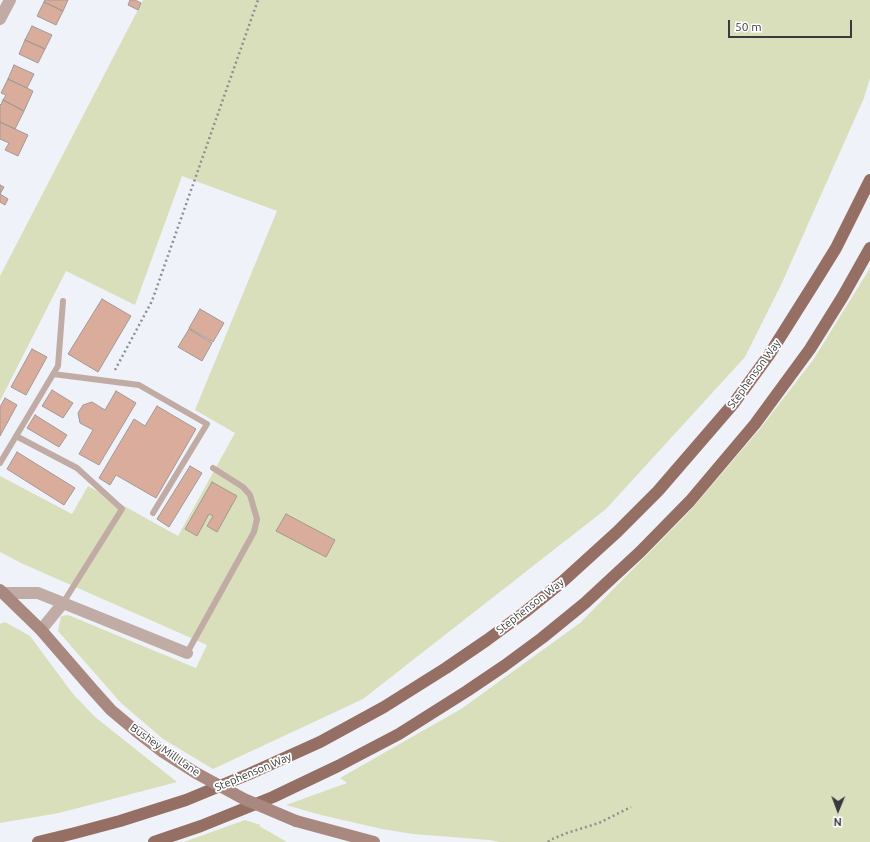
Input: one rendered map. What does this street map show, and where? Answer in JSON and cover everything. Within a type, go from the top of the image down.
[{"type":"main road","name":"Stephenson Way","points":[[38,842],[75,834],[186,800],[320,742],[384,707],[446,668],[487,640],[537,602],[562,582],[617,532],[658,491],[734,403],[769,355],[836,248],[870,180]]},
{"type":"main road","points":[[154,842],[201,826],[273,797],[338,766],[399,734],[467,691],[542,638],[584,603],[640,552],[690,501],[755,424],[810,350],[870,248]]},
{"type":"street","points":[[0,19],[10,0]]},
{"type":"street","points":[[1,592],[38,593],[187,653]]},
{"type":"street","name":"Bushey Mill Lane","points":[[1,592],[41,630],[111,710],[163,752],[202,777],[244,799],[296,821],[374,842]]},
{"type":"street","points":[[41,630],[63,603]]},
{"type":"lane","points":[[0,463],[58,366],[63,301]]},
{"type":"lane","points":[[52,374],[139,385],[207,424],[153,513]]},
{"type":"lane","points":[[16,436],[76,468],[122,509],[63,603]]},
{"type":"lane","points":[[187,653],[254,532],[257,518],[250,495],[243,487],[213,468]]},
{"type":"path","points":[[109,382],[152,301],[258,0]]},
{"type":"path","points":[[548,842],[567,833],[599,823],[631,807]]},
{"type":"green space","points":[[143,0],[870,0],[870,78],[864,98],[781,285],[745,357],[606,509],[363,699],[213,769],[163,739],[120,702],[58,631],[61,616],[68,615],[196,668],[207,645],[21,563],[0,552],[0,476],[72,514],[88,486],[178,536],[235,433],[195,410],[277,211],[182,176],[135,305],[66,271],[0,401],[0,276]]},
{"type":"green space","points":[[870,268],[870,842],[500,842],[413,834],[382,829],[321,815],[286,805],[347,783],[340,778],[461,709],[580,623],[689,512],[759,430],[813,360]]},
{"type":"green space","points":[[5,622],[30,636],[73,694],[95,717],[177,782],[59,813],[0,823],[0,624]]},
{"type":"green space","points":[[245,820],[261,825],[259,826],[287,842],[184,842]]},
{"type":"building","points":[[45,0],[68,0],[63,11],[44,2]]},
{"type":"building","points":[[130,0],[135,0],[141,3],[138,10],[128,5]]},
{"type":"building","points":[[44,2],[63,11],[56,25],[37,16]]},
{"type":"building","points":[[32,26],[52,35],[45,49],[25,40]]},
{"type":"building","points":[[25,40],[45,49],[38,63],[19,54]]},
{"type":"building","points":[[14,65],[34,74],[27,88],[8,79]]},
{"type":"building","points":[[8,79],[33,91],[24,111],[3,100],[6,95],[1,93]]},
{"type":"building","points":[[3,100],[24,111],[15,129],[0,122],[0,104],[1,105]]},
{"type":"building","points":[[0,122],[28,135],[18,156],[5,150],[9,143],[0,139]]},
{"type":"building","points":[[0,185],[4,187],[0,194]]},
{"type":"building","points":[[0,194],[8,199],[5,205],[0,202]]},
{"type":"building","points":[[102,299],[131,316],[98,372],[68,354]]},
{"type":"building","points":[[200,309],[224,323],[213,342],[189,328]]},
{"type":"building","points":[[189,329],[212,343],[202,361],[178,347]]},
{"type":"building","points":[[32,349],[47,357],[26,395],[11,387]]},
{"type":"building","points":[[52,390],[73,403],[63,418],[42,406]]},
{"type":"building","points":[[116,391],[136,403],[99,465],[79,454],[93,430],[80,423],[78,413],[83,405],[92,402],[105,410]]},
{"type":"building","points":[[5,398],[17,405],[0,436],[0,407]]},
{"type":"building","points":[[157,406],[196,429],[156,498],[116,475],[110,485],[99,478],[134,419],[145,426]]},
{"type":"building","points":[[35,415],[67,435],[59,447],[27,428]]},
{"type":"building","points":[[17,452],[75,488],[64,505],[7,469]]},
{"type":"building","points":[[190,466],[202,473],[169,527],[157,519]]},
{"type":"building","points":[[212,482],[237,496],[217,532],[207,526],[213,516],[209,514],[197,536],[185,529]]},
{"type":"building","points":[[286,514],[335,540],[326,557],[276,531]]}]
